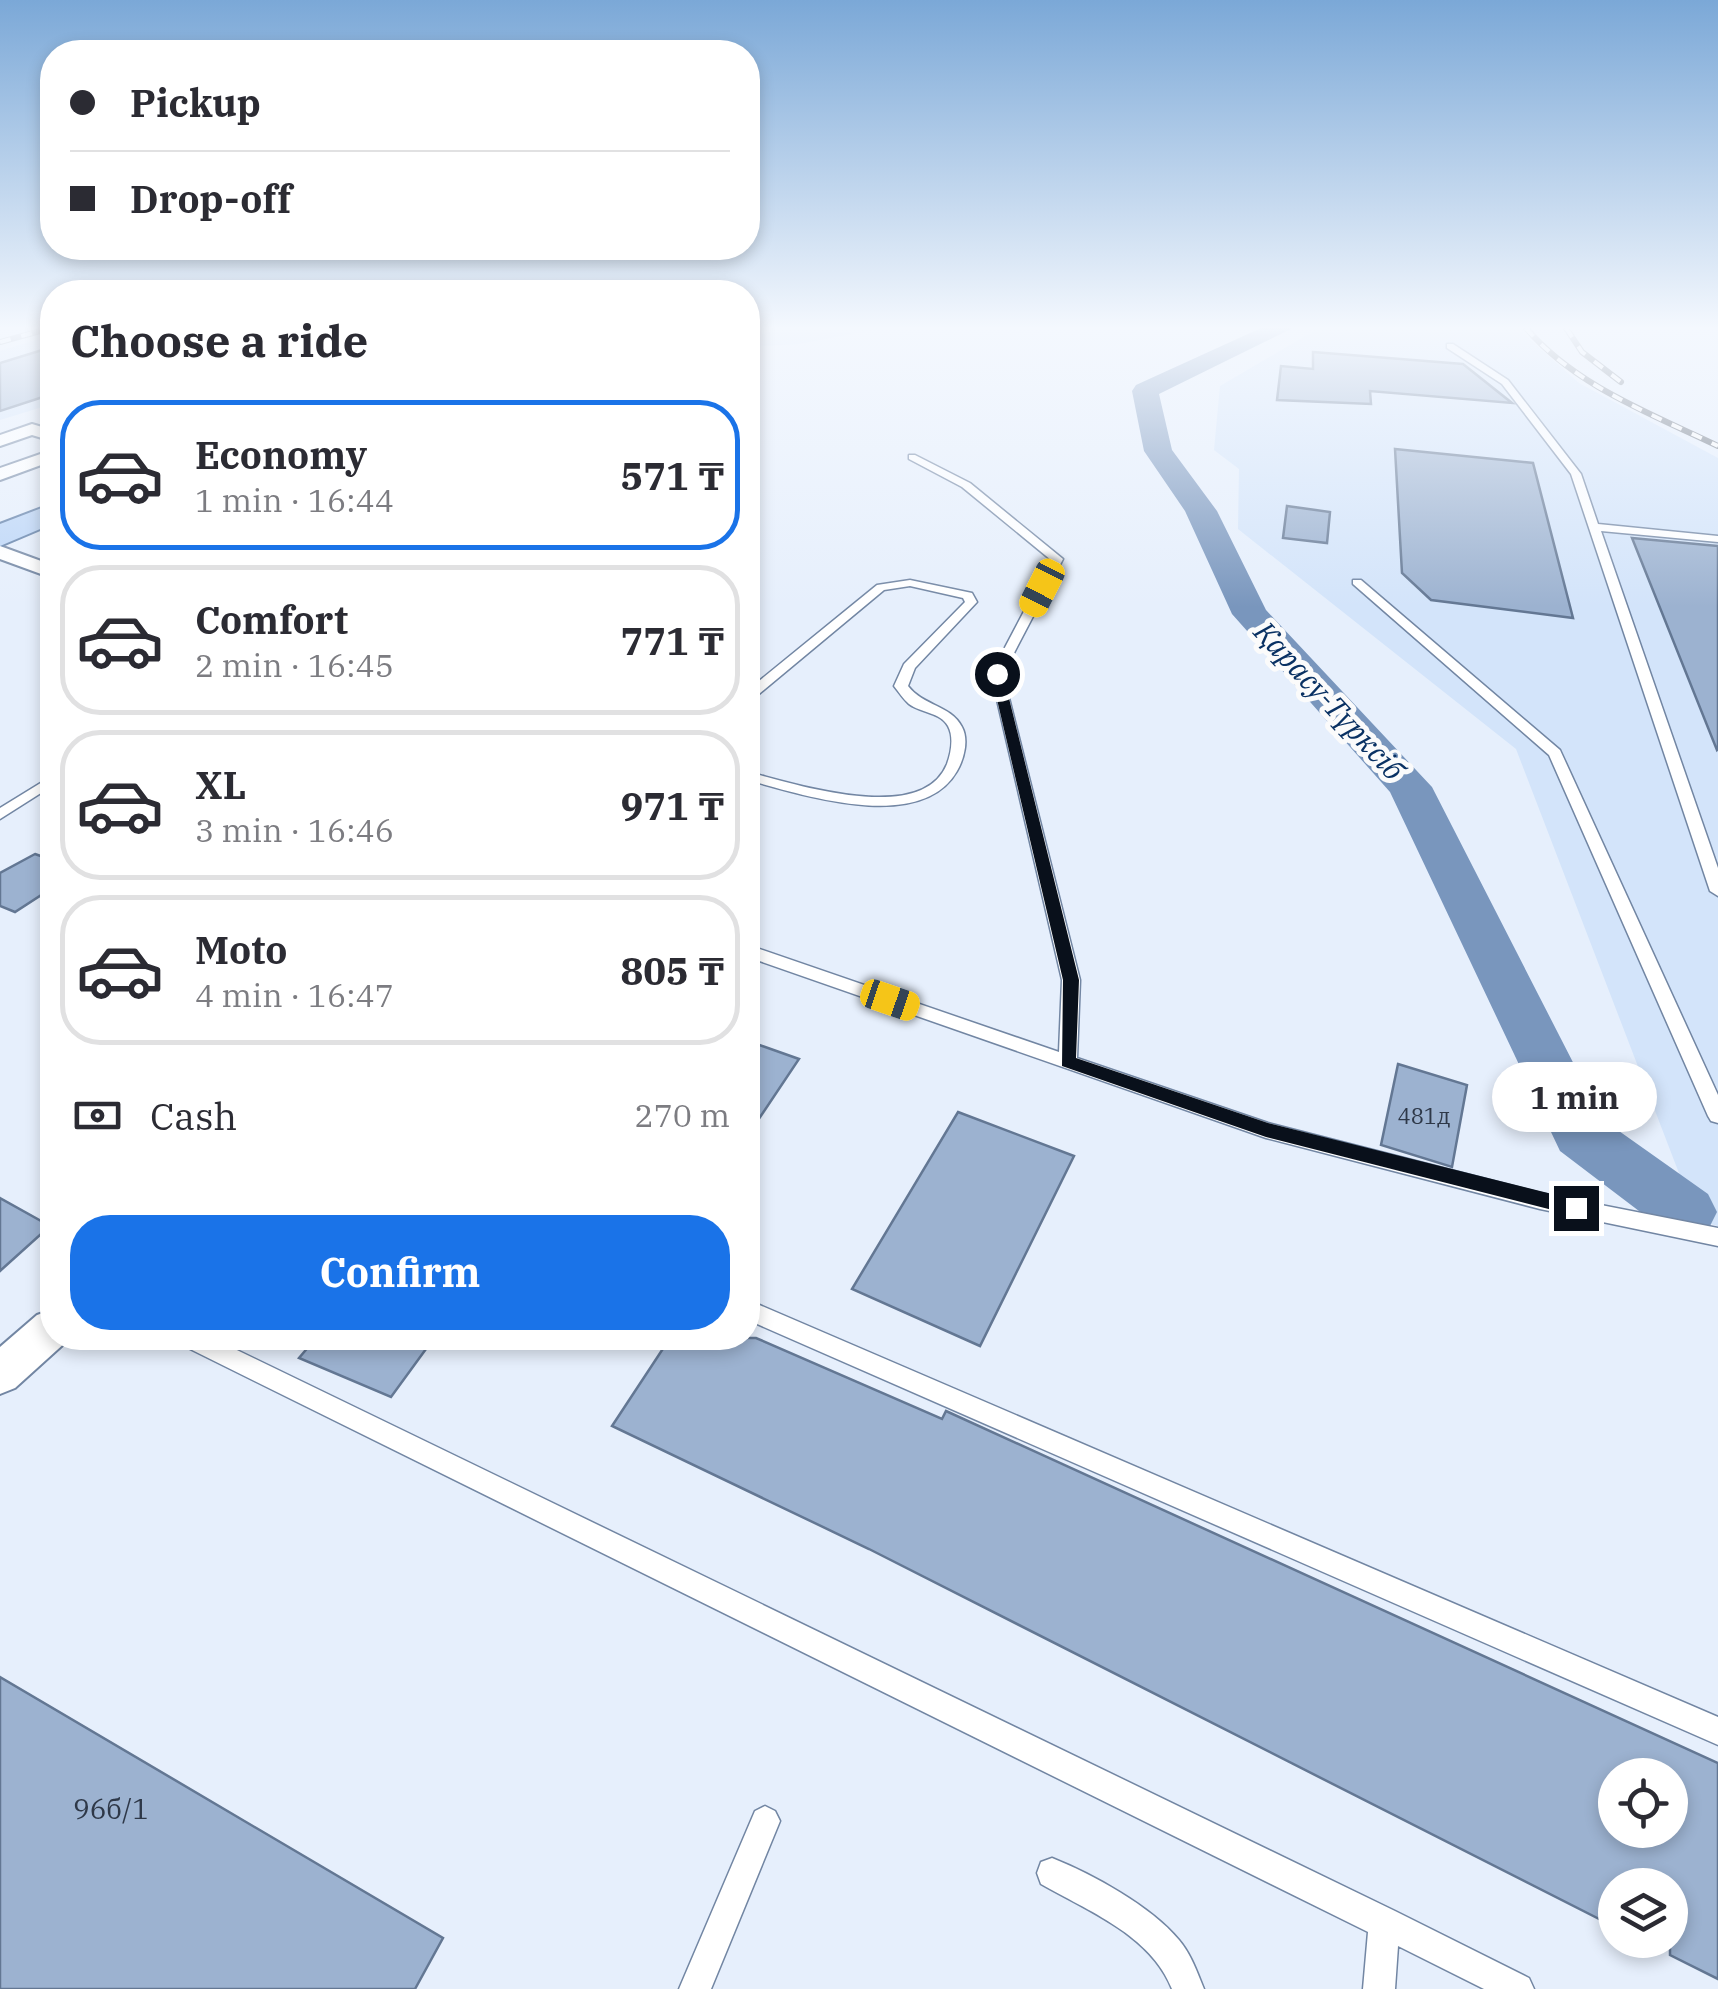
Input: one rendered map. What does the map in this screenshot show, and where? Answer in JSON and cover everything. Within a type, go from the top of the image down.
[{"type":"main road","points":[[0,536],[40,518]]},
{"type":"street","points":[[0,440],[32,429],[40,432]]},
{"type":"street","points":[[0,474],[40,459]]},
{"type":"street","points":[[0,552],[40,567]]},
{"type":"street","points":[[0,1374],[40,1339]]},
{"type":"lane","points":[[1535,421],[1576,474],[1718,891]]},
{"type":"lane","points":[[912,457],[966,485],[1057,559],[997,674],[1071,980],[1068,1061]]},
{"type":"lane","points":[[1594,527],[1718,539]]},
{"type":"lane","points":[[1357,582],[1555,753],[1718,1116]]},
{"type":"lane","points":[[760,686],[881,587],[910,583],[968,595],[971,602],[910,667],[901,686],[914,702],[952,721],[960,736],[953,770],[932,793],[898,801],[841,798],[760,779]]},
{"type":"lane","points":[[0,815],[40,788]]},
{"type":"lane","points":[[760,955],[1266,1130],[1540,1201],[1718,1237]]},
{"type":"lane","points":[[760,1315],[1718,1731]]},
{"type":"lane","points":[[215,1350],[1518,1989]]},
{"type":"lane","points":[[696,1989],[766,1821]]},
{"type":"lane","points":[[1052,1873],[1156,1936],[1184,1972],[1188,1989]]},
{"type":"lane","points":[[1379,1989],[1384,1922]]},
{"type":"shaded area","points":[[1217,421],[1649,421],[1718,458],[1718,1226],[1697,1220],[1516,749],[1238,529],[1239,469],[1214,450]]},
{"type":"building","points":[[1395,449],[1533,463],[1573,618],[1431,600],[1402,573]]},
{"type":"building","points":[[1287,506],[1330,512],[1327,543],[1283,538]]},
{"type":"building","points":[[1632,538],[1718,546],[1717,750]]},
{"type":"building","points":[[35,854],[40,856],[40,896],[15,912],[0,906],[0,873]]},
{"type":"building","points":[[760,1045],[799,1059],[760,1117]]},
{"type":"building","points":[[1398,1064],[1467,1085],[1452,1167],[1381,1145]]},
{"type":"building","points":[[958,1112],[1074,1156],[980,1346],[852,1289]]},
{"type":"building","points":[[0,1198],[40,1220],[40,1235],[0,1271]]},
{"type":"building","points":[[760,1340],[942,1419],[946,1411],[1718,1763],[1718,1979],[1676,1958],[1688,1958],[1688,1868],[1598,1868],[1598,1918],[869,1549],[612,1426],[662,1350],[760,1350]]},
{"type":"building","points":[[306,1350],[425,1350],[391,1397],[299,1358]]},
{"type":"building","points":[[0,1677],[443,1938],[415,1989],[0,1989]]},
{"type":"waterway","name":"Қарасу-Түрксіб","points":[[1151,421],[1158,451],[1201,511],[1250,614],[1410,787],[1581,1135],[1686,1212]]},
{"type":"railway","points":[[1664,421],[1718,446]]},
{"type":"route","points":[[997,674],[1071,980],[1068,1061],[1266,1130],[1576,1208]]}]
